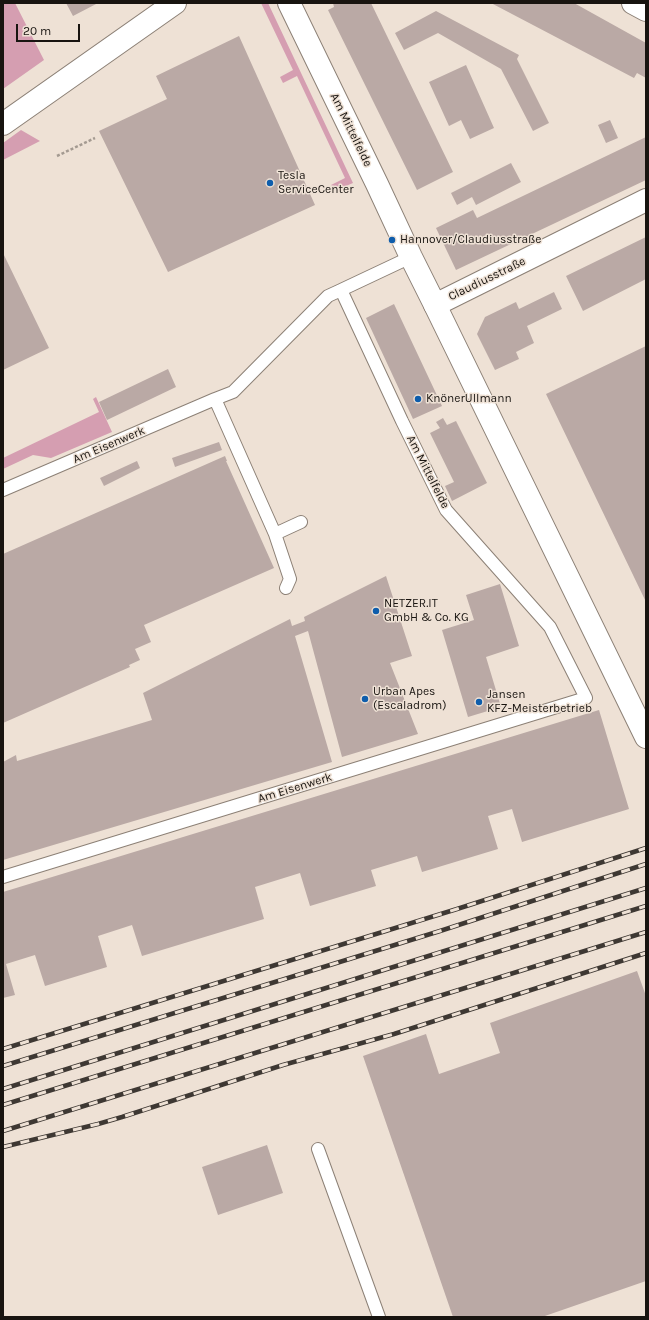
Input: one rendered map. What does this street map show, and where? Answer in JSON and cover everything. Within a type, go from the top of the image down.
[{"type":"street","points":[[3,124],[175,3]]},
{"type":"street","name":"Am Mittelfelde","points":[[289,3],[411,257],[646,737]]},
{"type":"street","points":[[633,3],[646,10]]},
{"type":"street","name":"Claudiusstraße","points":[[435,305],[646,200]]},
{"type":"lane","points":[[341,290],[411,257]]},
{"type":"lane","name":"Am Eisenwerk","points":[[3,490],[233,392],[328,296],[341,290]]},
{"type":"lane","name":"Am Mittelfelde","points":[[341,290],[443,511],[550,627],[586,698]]},
{"type":"lane","points":[[215,399],[275,534],[290,579],[286,588]]},
{"type":"lane","points":[[275,534],[301,522]]},
{"type":"lane","name":"Am Eisenwerk","points":[[3,877],[586,698]]},
{"type":"lane","points":[[318,1149],[379,1317]]},
{"type":"path","points":[[57,156],[95,138]]},
{"type":"shaded area","points":[[3,3],[15,3],[44,60],[3,89]]},
{"type":"shaded area","points":[[261,3],[268,3],[353,183],[339,189],[331,185],[345,178],[297,76],[283,83],[280,77],[293,70]]},
{"type":"shaded area","points":[[21,130],[40,141],[3,160],[3,143]]},
{"type":"shaded area","points":[[96,397],[112,432],[51,458],[33,455],[3,469],[3,458],[99,412],[93,399]]},
{"type":"building","points":[[66,3],[98,3],[73,16]]},
{"type":"building","points":[[333,3],[371,3],[453,172],[417,190],[328,10],[334,7]]},
{"type":"building","points":[[491,3],[574,3],[646,43],[646,78],[637,73],[634,78]]},
{"type":"building","points":[[436,11],[519,55],[517,59],[549,123],[533,131],[501,69],[438,33],[404,50],[395,33]]},
{"type":"building","points":[[239,36],[315,205],[168,272],[99,131],[167,99],[156,76]]},
{"type":"building","points":[[466,65],[494,128],[470,139],[461,120],[449,126],[429,82]]},
{"type":"building","points":[[610,120],[618,138],[606,143],[598,125]]},
{"type":"building","points":[[646,137],[646,180],[456,270],[436,228],[473,210],[477,218]]},
{"type":"building","points":[[511,163],[521,182],[476,205],[472,197],[457,205],[451,193]]},
{"type":"building","points":[[646,237],[646,279],[583,311],[566,276]]},
{"type":"building","points":[[3,253],[49,348],[3,370]]},
{"type":"building","points":[[554,292],[562,309],[527,326],[534,343],[516,352],[519,359],[495,370],[477,334],[485,317],[516,302],[519,309]]},
{"type":"building","points":[[394,304],[442,406],[413,419],[366,318]]},
{"type":"building","points":[[646,346],[646,602],[546,394]]},
{"type":"building","points":[[168,369],[176,387],[107,420],[99,402]]},
{"type":"building","points":[[443,418],[447,425],[456,421],[487,483],[452,501],[445,486],[454,482],[430,433],[440,428],[436,422]]},
{"type":"building","points":[[219,442],[222,450],[175,467],[172,458]]},
{"type":"building","points":[[225,456],[274,568],[144,625],[151,642],[135,649],[140,660],[129,665],[130,667],[3,723],[3,554]]},
{"type":"building","points":[[137,461],[140,468],[104,486],[100,478]]},
{"type":"building","points":[[386,576],[412,656],[390,663],[418,734],[342,757],[308,631],[295,636],[332,762],[3,860],[3,762],[16,755],[17,761],[152,720],[143,693],[290,619],[292,626],[305,621],[304,617]]},
{"type":"building","points":[[500,584],[519,646],[486,657],[501,707],[468,717],[442,630],[474,620],[466,595]]},
{"type":"building","points":[[599,710],[629,809],[522,842],[512,809],[488,816],[498,849],[422,872],[417,856],[371,870],[376,886],[310,906],[300,873],[255,887],[264,919],[142,956],[132,925],[98,936],[107,967],[45,986],[35,955],[6,964],[15,995],[3,998],[3,892]]},
{"type":"building","points":[[637,971],[646,996],[646,1281],[542,1317],[453,1317],[363,1056],[426,1034],[439,1074],[500,1053],[490,1023]]},
{"type":"building","points":[[267,1145],[283,1193],[218,1215],[202,1167]]},
{"type":"railway","points":[[3,1049],[457,909],[646,848]]},
{"type":"railway","points":[[3,1066],[440,931],[646,864]]},
{"type":"railway","points":[[3,1089],[646,888]]},
{"type":"railway","points":[[3,1105],[646,906]]},
{"type":"railway","points":[[3,1131],[646,932]]},
{"type":"railway","points":[[3,1147],[122,1117],[283,1065],[394,1034],[646,953]]},
{"type":"place","name":"Tesla ServiceCenter","points":[[270,183]]},
{"type":"place","name":"Hannover/Claudiusstraße","points":[[392,240]]},
{"type":"place","name":"KnönerUllmann","points":[[418,399]]},
{"type":"place","name":"NETZER.IT GmbH & Co. KG","points":[[376,611]]},
{"type":"place","name":"Urban Apes (Escaladrom)","points":[[365,699]]},
{"type":"place","name":"Jansen KFZ-Meisterbetrieb","points":[[479,702]]}]
